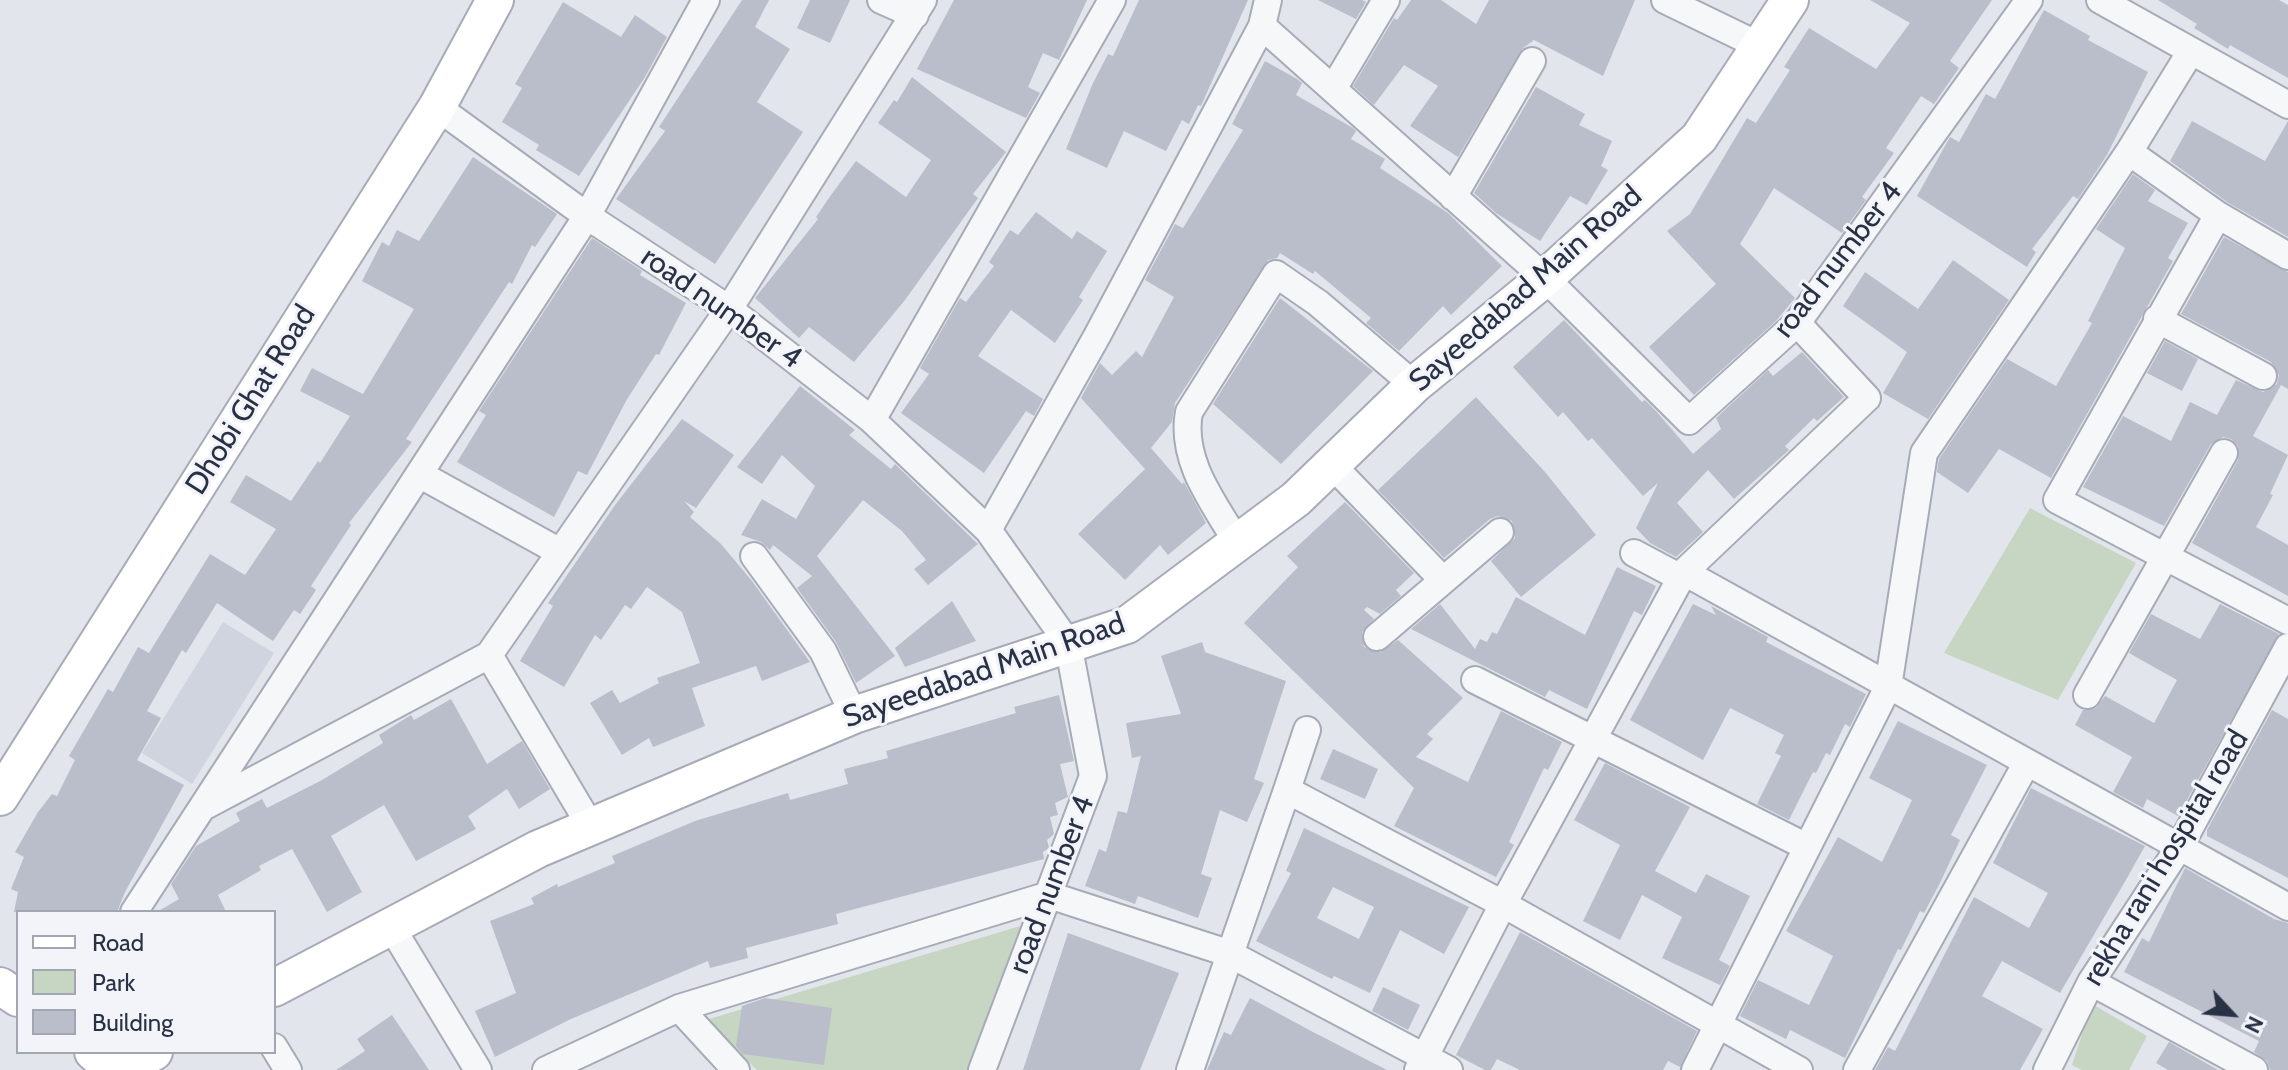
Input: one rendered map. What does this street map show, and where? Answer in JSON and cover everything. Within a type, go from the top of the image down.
[{"type":"main road","name":"Dhobi Ghat Road","points":[[0,797],[437,107],[495,0]]},
{"type":"main road","name":"Sayeedabad Main Road","points":[[276,987],[538,849],[854,715],[1127,625],[1296,499],[1414,385],[1545,278],[1699,138],[1790,0]]},
{"type":"main road","points":[[96,1054],[118,1070],[150,1054]]},
{"type":"street","points":[[135,910],[587,216],[706,0]]},
{"type":"street","points":[[205,806],[489,655],[729,309],[919,7],[881,0]]},
{"type":"street","points":[[872,420],[1112,0]]},
{"type":"street","points":[[988,530],[1262,26],[1268,0]]},
{"type":"street","points":[[1333,89],[1386,0]]},
{"type":"street","points":[[1665,0],[1760,46]]},
{"type":"street","name":"road number 4","points":[[1262,26],[1545,278],[1689,421],[1797,323],[2029,0]]},
{"type":"street","points":[[2100,0],[2288,105]]},
{"type":"street","points":[[1695,1070],[1805,846],[1888,687],[1924,453],[2129,152],[2191,51]]},
{"type":"street","points":[[1453,197],[1532,61]]},
{"type":"street","name":"road number 4","points":[[437,107],[587,216],[729,309],[872,420],[988,530],[1068,643],[1093,776],[982,1070]]},
{"type":"street","points":[[2129,152],[2218,215],[2288,256]]},
{"type":"street","points":[[2218,215],[2057,500],[2288,621]]},
{"type":"street","points":[[1237,542],[1192,462],[1185,433],[1189,412],[1276,274],[1318,303],[1414,385]]},
{"type":"street","points":[[2157,319],[2263,376]]},
{"type":"street","points":[[1421,1064],[1503,904],[1683,575],[1867,398],[1797,323]]},
{"type":"street","points":[[2087,695],[2224,453]]},
{"type":"street","points":[[1332,465],[1443,580]]},
{"type":"street","points":[[419,474],[560,552]]},
{"type":"street","points":[[1377,637],[1500,532]]},
{"type":"street","points":[[1634,553],[1683,575],[2288,907]]},
{"type":"street","points":[[754,556],[823,651],[854,715]]},
{"type":"street","name":"rekha rani hospital road","points":[[2047,1070],[2091,982],[2180,846],[2288,647]]},
{"type":"street","points":[[489,655],[591,827]]},
{"type":"street","points":[[1475,680],[1805,846]]},
{"type":"street","points":[[1190,1070],[1307,730]]},
{"type":"street","points":[[1857,1070],[2026,764]]},
{"type":"street","points":[[1287,790],[1503,904],[1799,1070]]},
{"type":"street","points":[[546,1070],[679,1008],[1049,895],[1228,953],[1421,1064],[1449,1070]]},
{"type":"street","points":[[392,928],[478,1070]]},
{"type":"street","points":[[2091,982],[2213,1060],[2254,1070]]},
{"type":"street","points":[[679,1008],[736,1070]]},
{"type":"street","points":[[276,1050],[288,1070]]},
{"type":"shaded area","points":[[223,622],[274,653],[192,784],[142,753]]},
{"type":"green space","points":[[2030,508],[2136,563],[2058,700],[1944,653]]},
{"type":"green space","points":[[1027,924],[967,1070],[757,1070],[706,1020]]},
{"type":"green space","points":[[2092,1004],[2147,1036],[2129,1070],[2082,1070],[2072,1065]]},
{"type":"building","points":[[742,0],[769,0],[755,27],[790,49],[757,102],[803,132],[715,264],[616,199],[665,131],[659,127]]},
{"type":"building","points":[[810,0],[850,0],[830,43],[797,28]]},
{"type":"building","points":[[954,0],[1087,0],[1059,60],[1043,53],[1028,87],[1040,93],[1026,118],[917,69]]},
{"type":"building","points":[[1139,0],[1248,0],[1201,106],[1198,105],[1189,124],[1182,120],[1166,151],[1124,131],[1107,168],[1066,149],[1093,83],[1108,54],[1113,56]]},
{"type":"building","points":[[1318,0],[1362,0],[1366,2],[1356,19]]},
{"type":"building","points":[[1411,0],[1441,0],[1476,24],[1489,0],[1635,0],[1603,76],[1534,40],[1523,48],[1458,157],[1410,126],[1438,86],[1404,65],[1374,105],[1353,86],[1394,18],[1397,20]]},
{"type":"building","points":[[1870,0],[1992,0],[1950,61],[1959,68],[1934,104],[1921,96],[1886,148],[1894,153],[1862,197],[1866,200],[1842,233],[1774,188],[1740,244],[1795,298],[1776,321],[1694,395],[1649,347],[1716,284],[1667,231],[1690,214],[1747,118],[1756,123],[1790,70],[1784,67],[1809,28],[1876,69],[1910,23]]},
{"type":"building","points":[[2158,0],[2279,0],[2288,5],[2288,78],[2230,45],[2228,49],[2194,28],[2197,24]]},
{"type":"building","points":[[563,2],[621,37],[635,15],[667,37],[645,77],[579,176],[536,150],[539,145],[502,122],[522,88],[515,84]]},
{"type":"building","points":[[2044,10],[2090,36],[2088,40],[2148,72],[2107,155],[2078,199],[2073,196],[2032,249],[2036,252],[2027,267],[1917,196],[1950,137],[1959,142],[1986,94],[1995,99]]},
{"type":"building","points":[[1265,61],[1302,83],[1296,95],[1353,128],[1356,131],[1351,139],[1385,159],[1380,168],[1448,213],[1502,266],[1451,315],[1443,306],[1399,351],[1366,323],[1371,318],[1315,271],[1313,274],[1280,253],[1277,258],[1268,260],[1175,403],[1172,422],[1151,448],[1182,484],[1184,482],[1206,523],[1168,555],[1160,545],[1125,580],[1078,534],[1145,469],[1081,398],[1100,363],[1112,375],[1136,351],[1142,357],[1174,297],[1145,280],[1175,224],[1183,228],[1243,130],[1232,124]]},
{"type":"building","points":[[912,77],[1006,152],[973,194],[978,198],[905,300],[854,362],[809,327],[799,338],[755,298],[818,219],[816,217],[856,161],[906,197],[931,160],[878,123],[894,100],[897,102]]},
{"type":"building","points":[[1536,87],[1585,114],[1579,125],[1612,141],[1601,166],[1608,170],[1587,205],[1570,196],[1540,241],[1496,213],[1474,193]]},
{"type":"building","points":[[2192,121],[2265,161],[2288,121],[2288,237],[2227,202],[2170,161]]},
{"type":"building","points":[[473,157],[557,214],[535,247],[532,245],[512,284],[509,282],[406,439],[412,442],[349,523],[351,525],[311,586],[316,590],[300,614],[294,610],[273,641],[217,603],[186,653],[182,650],[147,711],[161,718],[137,760],[184,785],[118,910],[14,912],[18,892],[11,889],[24,857],[15,852],[38,812],[52,794],[57,796],[75,760],[69,756],[108,689],[113,692],[138,647],[149,653],[210,554],[245,575],[276,529],[230,502],[246,475],[291,501],[318,461],[320,463],[350,416],[300,391],[312,368],[363,394],[414,309],[362,281],[382,242],[389,246],[397,230],[419,241]]},
{"type":"building","points":[[2133,174],[2155,190],[2148,201],[2188,223],[2168,258],[2173,261],[2051,478],[1999,449],[1968,493],[1937,472],[1939,459],[2007,359],[2056,386],[2092,323],[2088,321],[2125,248],[2096,229]]},
{"type":"building","points":[[1036,212],[1072,239],[1077,231],[1107,251],[1079,297],[1083,300],[1055,343],[1011,310],[978,356],[1043,399],[1034,416],[1026,411],[984,473],[901,413],[929,374],[920,368],[960,298],[966,302],[994,266],[989,262],[1010,230],[1018,235]]},
{"type":"building","points":[[2224,237],[2288,272],[2288,389],[2281,385],[2253,436],[2288,455],[2270,494],[2273,495],[2256,527],[2288,545],[2288,596],[2192,543],[2238,460],[2238,446],[2231,439],[2223,437],[2211,444],[2164,526],[2083,487],[2123,416],[2171,441],[2190,402],[2217,415],[2236,380],[2263,392],[2277,384],[2279,375],[2271,362],[2181,314]]},
{"type":"building","points":[[592,238],[642,271],[640,275],[686,303],[659,355],[656,354],[626,401],[587,475],[578,471],[554,517],[457,462],[486,415],[479,411]]},
{"type":"building","points":[[1953,260],[2009,300],[1928,419],[1883,393],[1907,352],[1843,306],[1865,272],[1918,309]]},
{"type":"building","points":[[1280,298],[1373,371],[1281,464],[1213,404]]},
{"type":"building","points":[[1564,320],[1642,402],[1645,400],[1656,411],[1693,454],[1721,429],[1716,418],[1768,370],[1773,376],[1802,352],[1844,397],[1817,421],[1814,418],[1785,446],[1789,450],[1734,499],[1708,470],[1677,503],[1703,532],[1676,557],[1650,543],[1636,528],[1658,483],[1643,496],[1592,438],[1588,441],[1563,412],[1558,417],[1513,367]]},
{"type":"building","points":[[2165,341],[2198,359],[2182,391],[2147,373]]},
{"type":"building","points":[[800,386],[855,430],[849,435],[891,469],[895,464],[978,544],[928,585],[914,569],[926,560],[902,531],[863,500],[817,556],[895,656],[856,683],[836,642],[797,588],[812,576],[773,545],[770,550],[761,542],[741,535],[762,499],[796,519],[815,486],[782,455],[762,484],[737,467]]},
{"type":"building","points":[[1476,397],[1545,472],[1596,535],[1521,597],[1491,561],[1515,538],[1512,521],[1498,516],[1490,519],[1444,558],[1378,490]]},
{"type":"building","points":[[682,419],[734,455],[696,508],[684,501],[694,512],[690,517],[721,544],[752,581],[810,662],[762,681],[756,666],[692,688],[705,726],[653,747],[649,738],[622,755],[590,703],[612,690],[620,703],[659,683],[657,678],[700,663],[682,612],[647,587],[631,609],[625,605],[601,640],[595,635],[564,687],[520,661],[553,606],[548,603],[615,505]]},
{"type":"building","points":[[1345,502],[1414,573],[1396,590],[1401,596],[1380,614],[1367,607],[1364,610],[1374,619],[1362,632],[1364,647],[1381,652],[1398,640],[1463,698],[1427,734],[1433,739],[1416,757],[1468,782],[1501,711],[1562,742],[1548,770],[1544,768],[1509,842],[1514,845],[1496,877],[1394,826],[1414,788],[1244,623],[1298,567],[1287,556]]},
{"type":"building","points":[[1617,567],[1656,586],[1642,615],[1634,611],[1587,709],[1549,690],[1545,697],[1411,629],[1440,604],[1475,649],[1480,639],[1487,642],[1492,632],[1497,634],[1516,597],[1585,635]]},
{"type":"building","points":[[952,601],[976,641],[905,667],[895,648]]},
{"type":"building","points":[[1693,604],[1716,615],[1711,606],[1768,637],[1766,642],[1866,694],[1850,727],[1845,724],[1830,755],[1826,753],[1816,773],[1813,772],[1789,820],[1757,804],[1781,756],[1775,753],[1784,735],[1730,708],[1703,760],[1630,720]]},
{"type":"building","points":[[2220,604],[2279,634],[2178,816],[2147,799],[2143,808],[2113,792],[2132,757],[2075,725],[2083,710],[2096,708],[2105,696],[2154,723],[2177,680],[2129,653],[2151,614],[2200,639]]},
{"type":"building","points":[[1202,642],[1205,652],[1286,681],[1254,779],[1264,783],[1247,822],[1220,810],[1201,874],[1212,878],[1198,918],[1138,896],[1135,904],[1085,886],[1099,849],[1106,852],[1118,811],[1127,813],[1141,756],[1132,758],[1126,723],[1181,714],[1161,656]]},
{"type":"building","points":[[1059,695],[1074,761],[1060,764],[1068,797],[1055,803],[1058,815],[1050,817],[1054,834],[1047,840],[1049,848],[1043,852],[1044,859],[836,914],[838,924],[746,948],[748,958],[710,968],[708,961],[571,1019],[495,1057],[475,1011],[516,993],[490,921],[534,904],[531,898],[557,884],[558,887],[615,863],[612,856],[695,821],[788,793],[790,800],[848,784],[844,769],[888,758],[886,751],[1016,713],[1014,707]]},
{"type":"building","points":[[451,699],[487,764],[522,741],[550,789],[519,809],[507,789],[468,816],[476,829],[416,861],[384,805],[331,836],[362,892],[327,912],[292,849],[259,866],[261,870],[218,895],[225,910],[160,910],[179,899],[171,884],[196,846],[240,821],[236,813],[262,799],[267,808],[322,780],[383,743],[379,735],[411,715],[414,720]]},
{"type":"building","points":[[2272,710],[2288,719],[2288,878],[2207,836],[2207,830]]},
{"type":"building","points":[[1898,721],[1987,765],[1951,835],[1960,840],[1940,883],[1924,913],[1920,911],[1901,950],[1898,949],[1845,1058],[1790,1030],[1786,1039],[1740,1016],[1758,980],[1809,1005],[1833,956],[1786,931],[1838,837],[1882,862],[1912,800],[1869,778]]},
{"type":"building","points":[[1333,749],[1378,769],[1365,799],[1320,779]]},
{"type":"building","points":[[1605,763],[1690,807],[1655,871],[1696,893],[1706,874],[1750,896],[1719,960],[1730,966],[1720,985],[1662,958],[1682,917],[1642,895],[1620,940],[1583,921],[1620,845],[1574,820]]},
{"type":"building","points":[[2031,788],[2145,846],[2060,993],[2002,961],[1982,996],[2043,1029],[2020,1070],[1875,1070],[1888,1047],[1895,1051],[1974,897],[2029,928],[2048,893],[1993,863]]},
{"type":"building","points":[[1304,828],[1469,907],[1444,954],[1400,930],[1370,993],[1334,976],[1332,979],[1256,941],[1291,873],[1286,871]],"holes":[[[1333,887],[1374,907],[1359,939],[1317,918]]]},
{"type":"building","points":[[2185,868],[2274,919],[2288,923],[2288,1070],[2270,1070],[2267,1061],[2254,1052],[2259,1041],[2124,972],[2142,938],[2149,942]]},
{"type":"building","points":[[1520,932],[1697,1031],[1680,1067],[1668,1061],[1663,1070],[1520,1070],[1497,1059],[1491,1070],[1485,1070],[1456,1055]]},
{"type":"building","points":[[1068,933],[1179,973],[1140,1070],[1023,1070]]},
{"type":"building","points":[[1383,987],[1420,1005],[1408,1030],[1372,1011]]},
{"type":"building","points":[[765,998],[832,1008],[824,1065],[743,1054],[736,1046],[742,1006]]},
{"type":"building","points":[[1250,998],[1387,1070],[1207,1070],[1224,1032],[1231,1035]]},
{"type":"building","points":[[392,1015],[429,1070],[336,1070],[365,1051],[357,1039]]},
{"type":"building","points":[[2169,1042],[2218,1070],[2168,1070],[2156,1063]]}]
